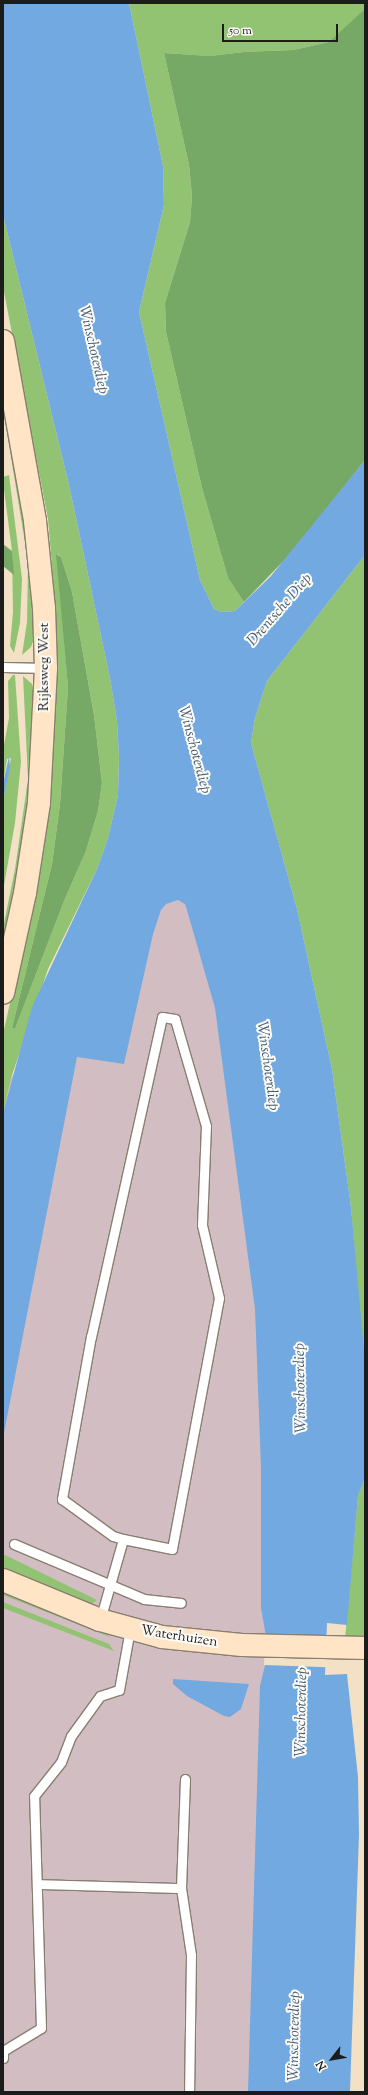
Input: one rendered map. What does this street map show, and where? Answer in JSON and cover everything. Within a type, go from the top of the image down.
[{"type":"main road","name":"Rijksweg West","points":[[3,341],[35,521],[44,608],[46,668],[46,714],[38,810],[25,893],[3,993]]},
{"type":"main road","name":"Waterhuizen","points":[[3,1580],[100,1620],[130,1629],[196,1641],[329,1649],[365,1648]]},
{"type":"lane","points":[[3,667],[46,668]]},
{"type":"lane","points":[[162,1017],[175,1019],[206,1126],[202,1225],[219,1298],[172,1549],[122,1539],[113,1536],[62,1499],[91,1336],[162,1017]]},
{"type":"lane","points":[[100,1620],[122,1539]]},
{"type":"lane","points":[[14,1544],[110,1583],[144,1599],[181,1603]]},
{"type":"lane","points":[[3,2058],[3,2051],[41,2028],[34,1796],[62,1762],[71,1736],[100,1696],[119,1690],[130,1629]]},
{"type":"lane","points":[[185,1779],[181,1888],[191,1955],[189,2092]]},
{"type":"lane","points":[[37,1884],[181,1888]]},
{"type":"shaded area","points":[[168,822],[279,1250],[285,2092],[3,2092],[3,1091]]},
{"type":"green space","points":[[129,3],[365,3],[365,9],[355,20],[329,42],[293,50],[244,52],[210,56],[164,53],[189,165],[192,196],[190,222],[165,303],[166,332],[202,488],[228,578],[244,602],[235,611],[222,612],[214,609],[200,580],[139,312],[164,205],[163,166]]},
{"type":"green space","points":[[365,9],[365,460],[295,549],[244,602],[228,578],[202,488],[166,332],[165,303],[190,222],[192,196],[189,165],[164,53],[210,56],[244,52],[293,50],[329,42]]},
{"type":"green space","points":[[3,215],[69,485],[110,678],[117,721],[119,758],[118,795],[108,838],[97,869],[48,969],[11,1078],[3,1113],[3,1034],[24,941],[50,799],[55,699],[52,566],[48,519],[3,287]],"holes":[[[57,554],[61,557],[72,592],[94,715],[102,783],[98,811],[86,851],[64,901],[15,1029],[12,1028],[52,864],[60,804],[68,687]]]},
{"type":"green space","points":[[7,433],[14,438],[31,543],[35,636],[31,647],[22,655],[27,622],[28,561]]},
{"type":"green space","points":[[9,475],[22,579],[20,623],[14,653],[10,646],[13,612],[12,551],[3,482],[3,477]]},
{"type":"green space","points":[[3,544],[12,551],[14,575],[3,566]]},
{"type":"green space","points":[[56,554],[61,557],[72,592],[94,715],[102,783],[98,811],[86,851],[64,901],[15,1029],[12,1028],[52,864],[60,804],[68,687]]},
{"type":"green space","points":[[365,555],[365,1389],[351,1207],[332,1069],[297,909],[251,743],[255,718],[267,681]]},
{"type":"green space","points":[[13,675],[15,675],[21,762],[15,823],[3,891],[3,801],[11,758],[7,759],[3,784],[3,750],[9,718],[8,681]]},
{"type":"green space","points":[[23,676],[32,684],[35,693],[31,802],[3,956],[3,928],[15,869],[28,779]]},
{"type":"green space","points":[[365,1478],[365,1640],[345,1639],[358,1496]]},
{"type":"green space","points":[[3,1554],[97,1600],[90,1605],[3,1570]]},
{"type":"green space","points":[[3,1591],[103,1631],[110,1637],[3,1595]]},
{"type":"green space","points":[[3,1602],[109,1644],[114,1651],[3,1608]]},
{"type":"water","points":[[3,3],[129,3],[163,166],[164,205],[139,312],[200,580],[214,609],[222,612],[235,611],[271,576],[365,460],[365,555],[267,681],[255,718],[251,743],[297,909],[332,1069],[351,1207],[364,1351],[365,1478],[358,1496],[347,1625],[327,1623],[325,1675],[347,1674],[358,1777],[359,1835],[350,2092],[248,2092],[260,1686],[265,1665],[266,1636],[261,1608],[261,1467],[255,1309],[215,1008],[185,904],[178,900],[166,904],[161,910],[153,934],[124,1064],[77,1057],[3,1438],[3,1113],[32,1007],[97,869],[108,838],[118,795],[119,758],[117,721],[110,678],[69,485],[3,215]]},
{"type":"water","points":[[9,756],[10,767],[3,801],[3,784]]},
{"type":"water","points":[[173,1679],[249,1684],[241,1709],[230,1717],[224,1716],[187,1696],[173,1684]]},
{"type":"pier","points":[[265,1636],[328,1638],[327,1667],[264,1665]]},
{"type":"water label","name":"Winschoterdiep","points":[[93,350]]},
{"type":"water label","name":"Drentsche Diep","points":[[280,610]]},
{"type":"water label","name":"Winschoterdiep","points":[[194,750]]},
{"type":"water label","name":"Winschoterdiep","points":[[267,1066]]},
{"type":"water label","name":"Winschoterdiep","points":[[301,1388]]},
{"type":"water label","name":"Winschoterdiep","points":[[302,1712]]},
{"type":"water label","name":"Winschoterdiep","points":[[295,2036]]}]
